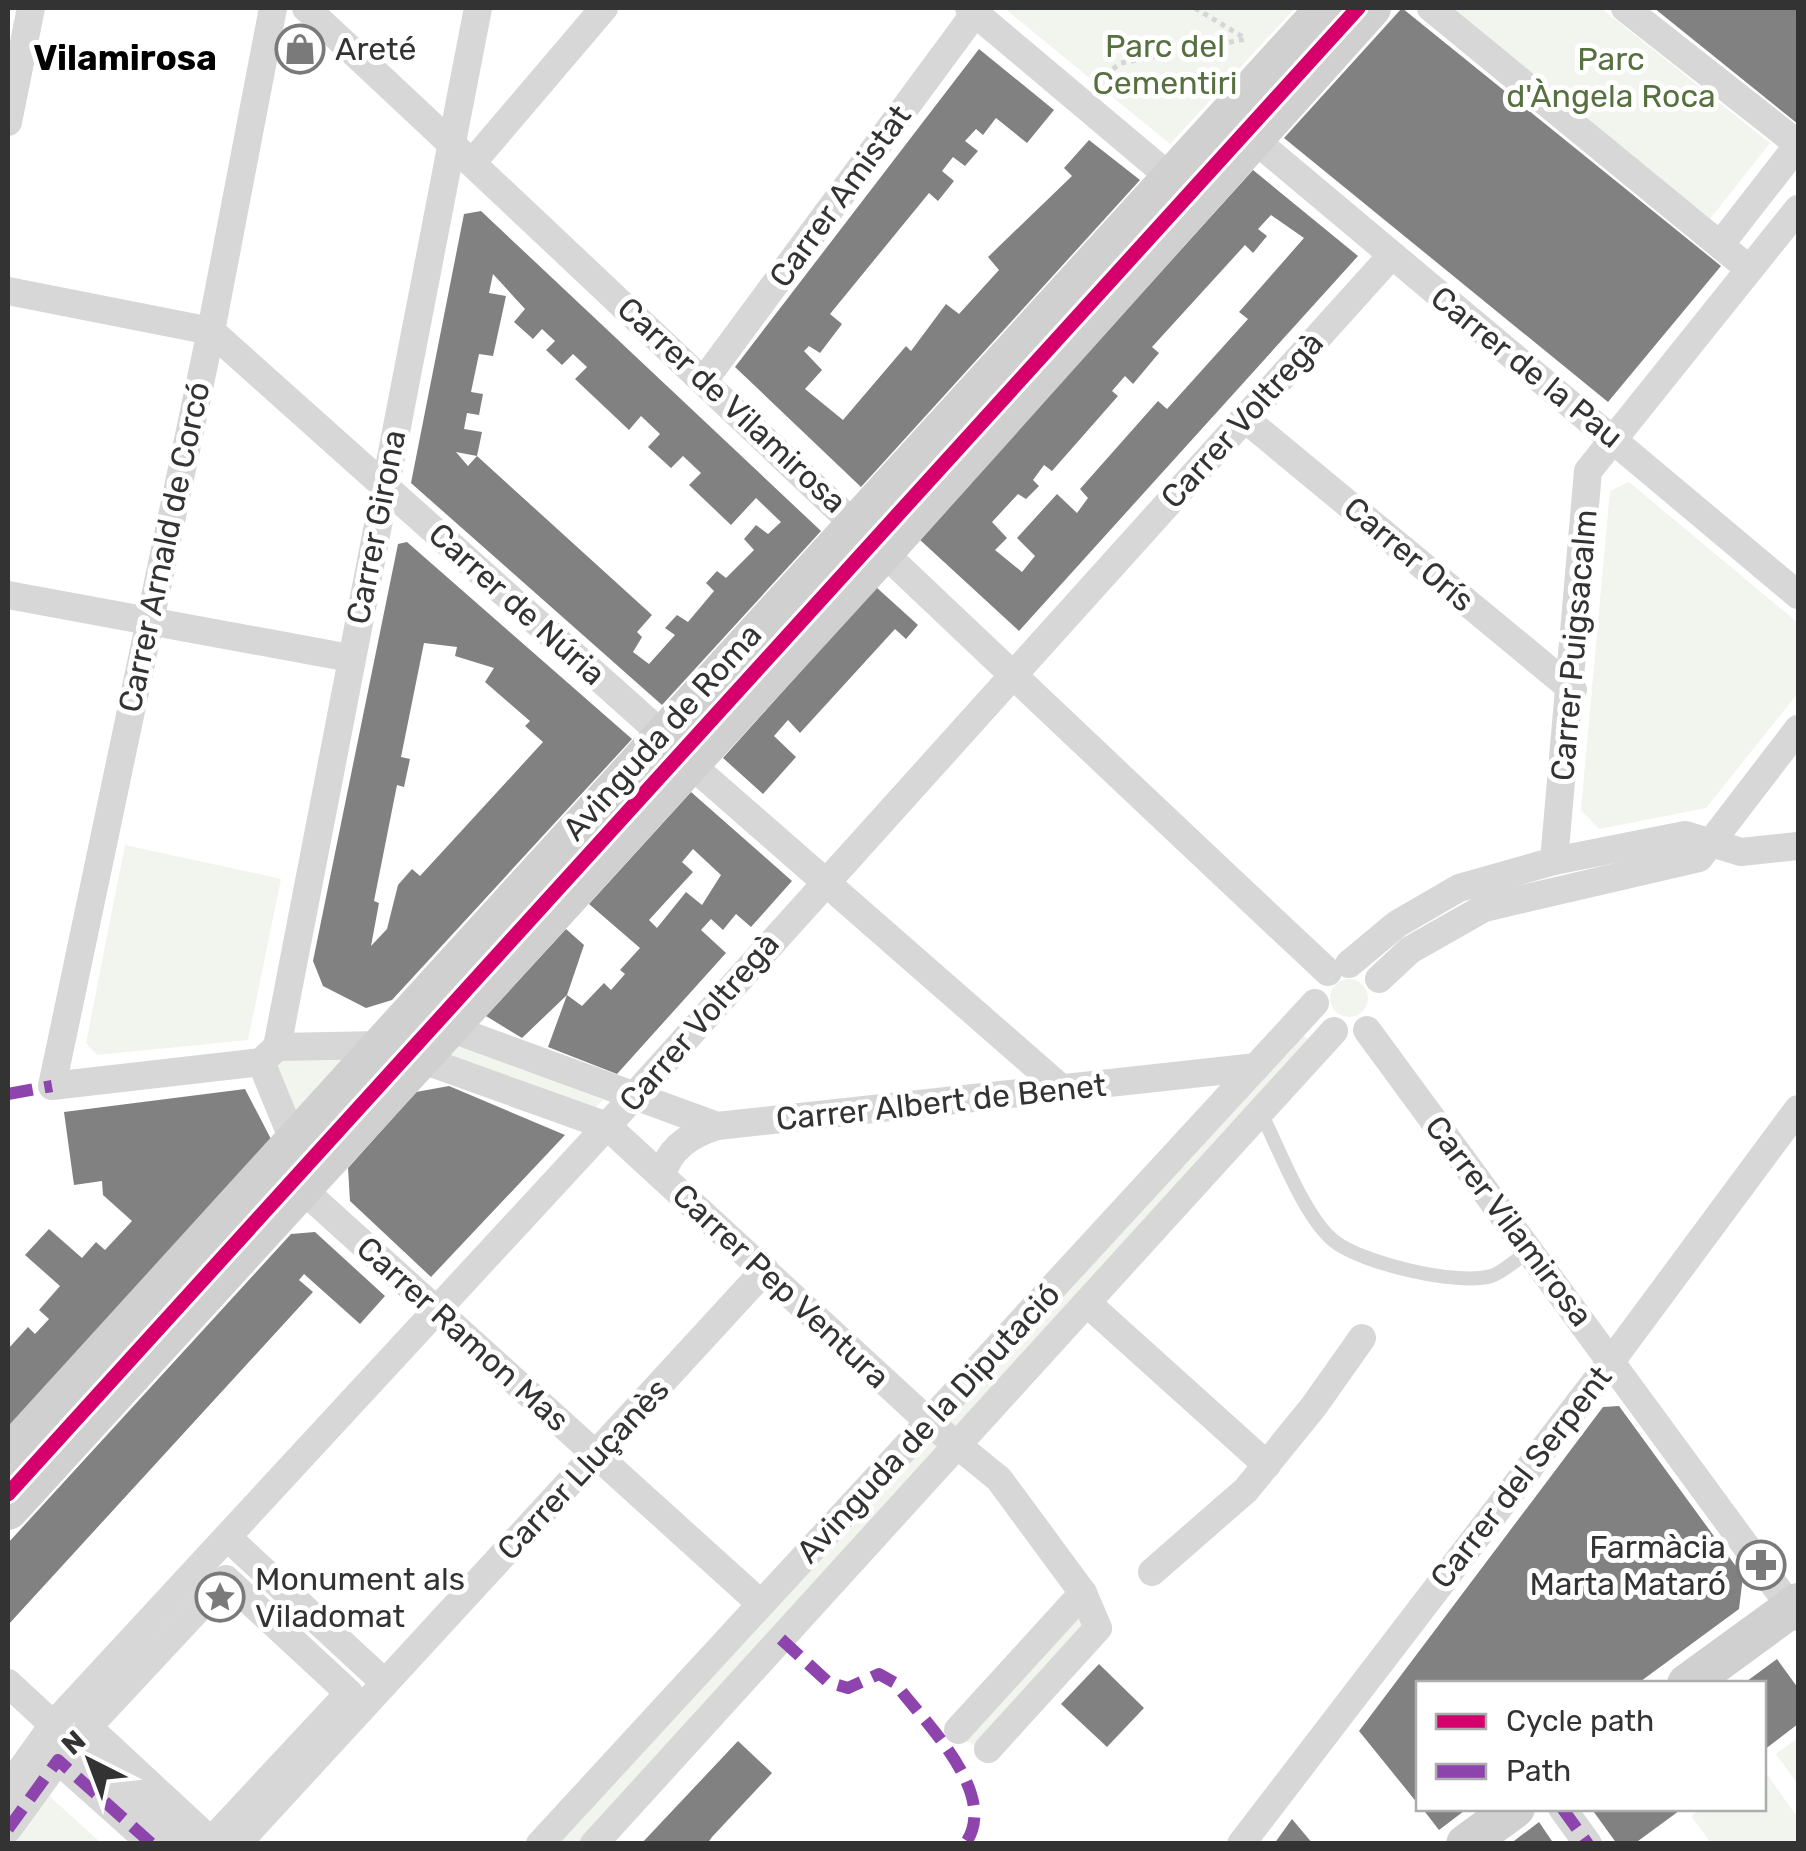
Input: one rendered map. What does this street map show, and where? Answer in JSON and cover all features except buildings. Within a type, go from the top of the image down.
[{"type":"street","points":[[8,122],[31,8]]},
{"type":"street","name":"Carrer Arnald de Corcó","points":[[269,1055],[52,1086],[147,621],[212,331],[273,8]]},
{"type":"street","name":"Carrer de Vilamirosa","points":[[306,8],[871,536],[1011,675],[1339,968]]},
{"type":"street","name":"Carrer Girona","points":[[269,1055],[478,8]]},
{"type":"street","points":[[472,162],[604,8]]},
{"type":"street","name":"Avinguda de Roma","points":[[871,536],[1171,178],[1326,8]]},
{"type":"street","name":"Avinguda de Roma","points":[[8,1510],[300,1187],[425,1032],[676,749],[871,536],[1255,140],[1371,8]]},
{"type":"street","points":[[1430,8],[1748,268]]},
{"type":"street","points":[[1625,8],[1798,145],[1720,245]]},
{"type":"street","points":[[972,10],[1171,178]]},
{"type":"street","name":"Carrer Amistat","points":[[705,379],[972,10]]},
{"type":"street","name":"Carrer de la Pau","points":[[1255,140],[1614,436],[1798,595]]},
{"type":"street","name":"Carrer Puigsacalm","points":[[1554,861],[1573,690],[1588,470],[1798,209]]},
{"type":"street","name":"Carrer Voltregà","points":[[8,1788],[53,1725],[607,1126],[824,880],[1391,256]]},
{"type":"street","points":[[8,291],[212,331]]},
{"type":"street","name":"Carrer de Núria","points":[[212,331],[676,749],[1061,1088]]},
{"type":"street","name":"Carrer Orís","points":[[1244,418],[1573,690]]},
{"type":"street","points":[[8,595],[350,658]]},
{"type":"street","points":[[1798,729],[1708,845],[1699,858],[1484,908],[1410,950],[1379,1006],[1357,1034],[1334,1030],[1325,1024],[1315,1003],[1320,981],[1396,924],[1458,888],[1554,861],[1685,835],[1708,845],[1741,852],[1798,846]]},
{"type":"street","points":[[1339,968],[1371,971],[1379,1006]]},
{"type":"street","name":"Avinguda de la Diputació","points":[[540,1844],[1315,1003]]},
{"type":"street","name":"Carrer Vilamirosa","points":[[1379,1006],[1530,1249],[1796,1609]]},
{"type":"street","name":"Avinguda de la Diputació","points":[[594,1844],[1334,1030]]},
{"type":"street","points":[[425,1032],[607,1126]]},
{"type":"street","name":"Avinguda de Roma","points":[[8,1456],[381,1044],[425,1032]]},
{"type":"street","name":"Carrer Albert de Benet","points":[[425,1032],[717,1126],[1256,1068]]},
{"type":"street","points":[[294,1142],[269,1055],[381,1044]]},
{"type":"street","name":"Carrer del Serpent","points":[[1241,1844],[1612,1360],[1798,1108]]},
{"type":"street","name":"Carrer Pep Ventura","points":[[607,1126],[930,1423],[958,1443],[1015,1496],[1082,1593]]},
{"type":"street","points":[[662,1176],[673,1152],[717,1126]]},
{"type":"street","name":"Carrer Ramon Mas","points":[[300,1187],[760,1603]]},
{"type":"street","name":"Carrer Lluçanès","points":[[237,1844],[765,1270]]},
{"type":"street","points":[[1086,1302],[1267,1466]]},
{"type":"street","points":[[1152,1572],[1267,1466],[1362,1338]]},
{"type":"street","points":[[228,1537],[386,1683]]},
{"type":"street","points":[[226,1579],[349,1693],[212,1841],[88,1727],[226,1579]]},
{"type":"street","points":[[958,1730],[1082,1593],[1098,1628],[988,1749]]},
{"type":"street","points":[[1691,1681],[1796,1609]]},
{"type":"street","points":[[8,1683],[182,1844]]},
{"type":"street","points":[[8,1829],[58,1760],[152,1844]]},
{"type":"street","points":[[1466,1844],[1511,1811]]},
{"type":"street","points":[[1564,1811],[1588,1844]]},
{"type":"lane","points":[[1261,1113],[1307,1203],[1332,1240],[1364,1258],[1420,1274],[1491,1276],[1530,1249]]},
{"type":"path","points":[[1195,8],[1259,47]]},
{"type":"path","points":[[1095,82],[1122,64],[1246,39]]},
{"type":"green space","name":"Parc del Cementiri","points":[[1004,8],[1295,8],[1170,144]]},
{"type":"green space","name":"Parc d'Àngela Roca","points":[[1454,8],[1601,8],[1770,143],[1710,219],[1451,12]]},
{"type":"green space","points":[[1629,482],[1798,623],[1798,693],[1706,808],[1599,829],[1581,810],[1610,491]]},
{"type":"green space","points":[[125,845],[281,879],[248,1040],[97,1055],[86,1043]]},
{"type":"green space","points":[[1349,979],[1362,985],[1368,998],[1362,1011],[1349,1017],[1336,1011],[1330,998],[1336,985]]},
{"type":"green space","points":[[1301,1032],[1313,1044],[957,1431],[944,1421]]},
{"type":"green space","points":[[447,1038],[603,1100],[594,1109],[436,1051]]},
{"type":"green space","points":[[369,1056],[301,1126],[276,1067],[282,1057]]},
{"type":"green space","points":[[931,1433],[944,1444],[579,1843],[552,1844]]},
{"type":"green space","points":[[1079,1613],[1084,1627],[976,1746],[964,1740]]},
{"type":"green space","points":[[1798,1738],[1798,1784],[1776,1754]]},
{"type":"green space","points":[[1766,1773],[1798,1818],[1798,1843],[1711,1843],[1691,1816],[1698,1811],[1766,1811]]},
{"type":"green space","points":[[48,1795],[101,1843],[13,1844]]},
{"type":"marked path","points":[[8,1094],[52,1086]]},
{"type":"marked path","points":[[781,1639],[828,1682],[848,1688],[879,1674],[895,1683],[939,1738],[966,1781],[974,1824],[965,1844]]},
{"type":"marked path","points":[[8,1829],[58,1760],[152,1844]]},
{"type":"marked path","points":[[1564,1811],[1588,1844]]},
{"type":"cycle path","points":[[8,1494],[1358,8]]},
{"type":"place","name":"Areté","points":[[300,49]]},
{"type":"place","name":"Farmàcia Marta Mataró","points":[[1761,1565]]},
{"type":"place","name":"Monument als Viladomat","points":[[220,1597]]},
{"type":"district","name":"Vilamirosa","points":[[125,58]]}]
